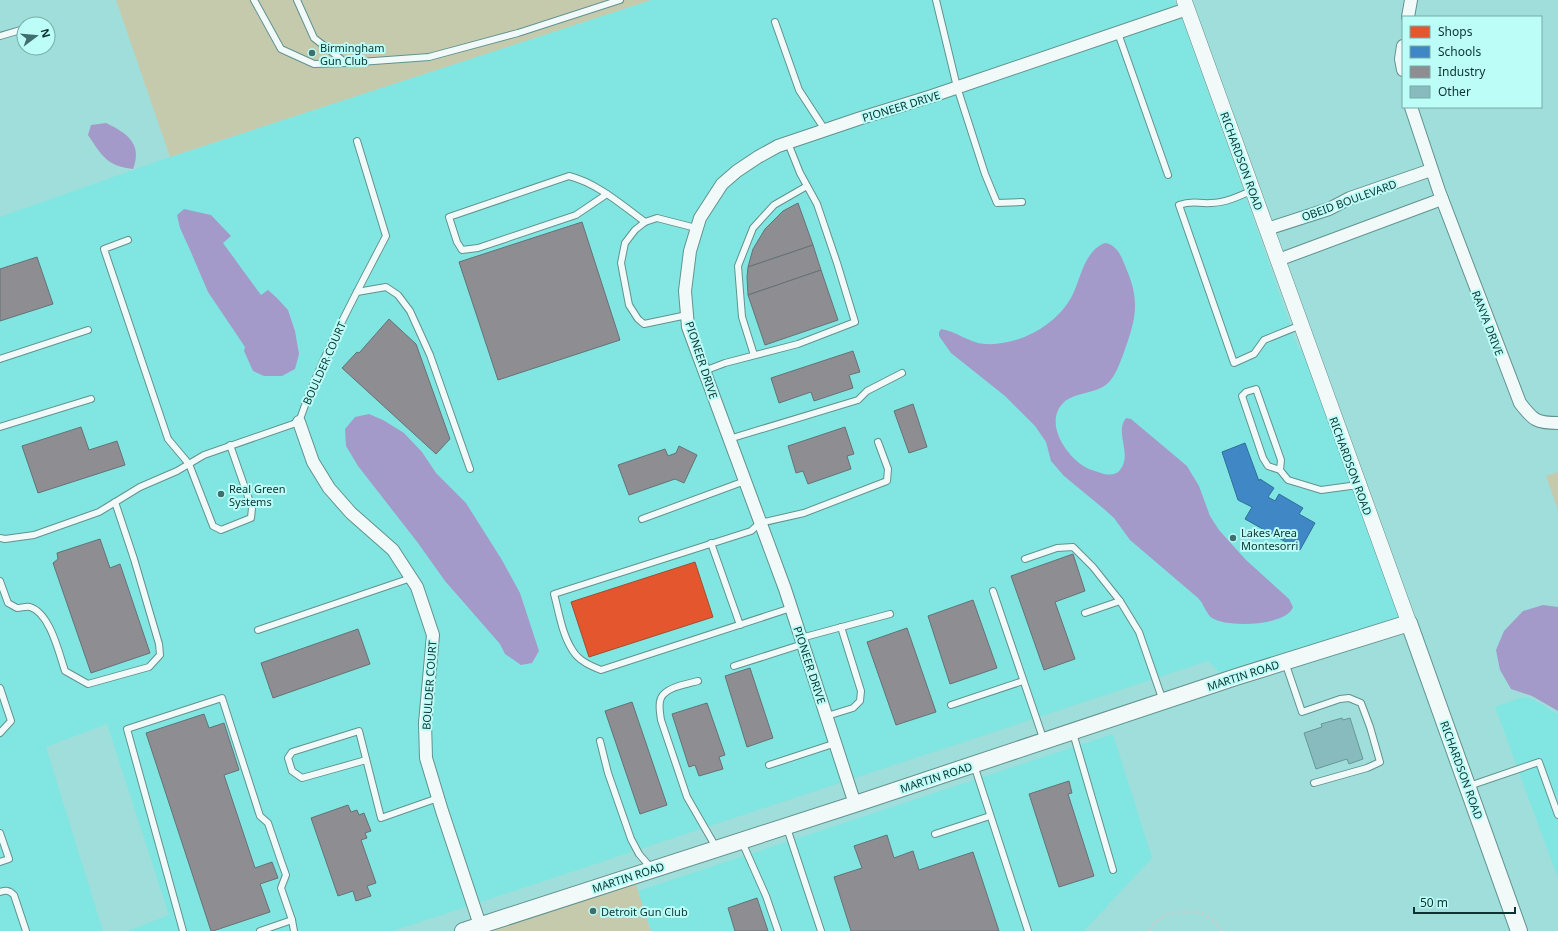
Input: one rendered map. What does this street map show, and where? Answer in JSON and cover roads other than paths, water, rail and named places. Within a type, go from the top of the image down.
[{"type":"main road","name":"MARTIN ROAD","points":[[463,931],[856,804],[1163,701],[1409,623]]},
{"type":"main road","name":"RICHARDSON ROAD","points":[[1409,623],[1519,931]]},
{"type":"street","points":[[1408,16],[1411,0]]},
{"type":"street","name":"PIONEER DRIVE","points":[[856,804],[791,608],[688,327],[685,291],[690,251],[696,228],[704,212],[722,184],[737,171],[778,146],[1118,33],[1186,4]]},
{"type":"street","name":"RICHARDSON ROAD","points":[[1186,4],[1358,485],[1409,623]]},
{"type":"street","points":[[1402,52],[1402,64]]},
{"type":"street","name":"RANYA DRIVE","points":[[1411,108],[1431,170],[1520,403],[1531,418],[1544,423],[1558,423]]},
{"type":"street","name":"OBEID BOULEVARD","points":[[1267,229],[1329,209],[1350,198],[1431,170]]},
{"type":"street","points":[[1278,260],[1442,199]]},
{"type":"street","name":"BOULDER COURT","points":[[299,422],[313,462],[329,488],[351,513],[394,550],[417,587],[433,635],[425,723],[426,758],[480,925]]},
{"type":"lane","points":[[254,0],[281,49],[314,64],[429,57],[518,33],[620,0]]},
{"type":"lane","points":[[297,0],[314,38],[346,63]]},
{"type":"lane","points":[[936,0],[957,87],[985,174],[997,203],[1022,202]]},
{"type":"lane","points":[[775,22],[799,90],[825,130]]},
{"type":"lane","points":[[0,36],[16,31]]},
{"type":"lane","points":[[1118,33],[1168,175]]},
{"type":"lane","name":"BOULDER COURT","points":[[299,422],[310,390],[357,292],[386,236],[357,141]]},
{"type":"lane","points":[[704,371],[754,355],[798,344],[855,322],[817,204],[807,186],[788,143]]},
{"type":"lane","points":[[607,194],[576,215],[478,248],[462,250],[457,242],[449,217],[569,176],[580,178],[607,194],[645,222]]},
{"type":"lane","points":[[754,355],[742,317],[738,266],[753,228],[774,205],[807,186]]},
{"type":"lane","points":[[1253,190],[1237,197],[1211,203],[1189,201],[1179,205],[1234,363],[1254,354],[1264,340],[1301,325]]},
{"type":"lane","points":[[687,315],[644,324],[638,319],[629,305],[621,263],[625,243],[645,222],[658,218],[696,228]]},
{"type":"lane","points":[[128,240],[104,249],[168,439],[189,464],[214,526],[221,530],[251,518],[252,508],[230,445]]},
{"type":"lane","points":[[357,292],[386,287],[398,295],[410,311],[430,355],[470,469]]},
{"type":"lane","points":[[0,359],[88,330]]},
{"type":"lane","points":[[729,439],[858,400],[866,391],[902,373]]},
{"type":"lane","points":[[1280,470],[1282,460],[1256,389],[1246,392],[1242,396],[1263,458],[1268,466],[1280,470],[1288,480],[1321,490],[1358,485]]},
{"type":"lane","points":[[0,427],[91,399]]},
{"type":"lane","points":[[0,538],[4,539],[34,535],[99,512],[140,487],[178,471],[204,455],[299,422]]},
{"type":"lane","points":[[791,608],[601,670],[588,665],[573,652],[564,630],[554,594],[751,531],[760,523],[804,513],[887,482],[888,469],[878,442]]},
{"type":"lane","points":[[642,519],[744,481]]},
{"type":"lane","points":[[0,581],[8,603],[17,608],[28,606],[38,611],[49,626],[65,671],[88,684],[149,667],[160,655],[159,644],[134,559],[115,502]]},
{"type":"lane","points":[[711,543],[740,625]]},
{"type":"lane","points":[[1025,559],[1057,548],[1073,547],[1093,567],[1120,601],[1139,632],[1163,701]]},
{"type":"lane","points":[[258,630],[411,578]]},
{"type":"lane","points":[[993,591],[1044,741]]},
{"type":"lane","points":[[1085,613],[1120,601]]},
{"type":"lane","points":[[734,666],[841,627],[890,614]]},
{"type":"lane","points":[[827,716],[853,708],[860,701],[861,691],[841,627]]},
{"type":"lane","points":[[1285,662],[1302,712],[1340,699],[1349,698],[1361,703],[1370,727],[1380,762],[1366,768],[1314,782]]},
{"type":"lane","points":[[698,681],[668,690],[661,698],[661,720],[687,797],[717,849]]},
{"type":"lane","points":[[951,705],[1023,681]]},
{"type":"lane","points":[[0,688],[11,721],[0,733]]},
{"type":"lane","points":[[184,931],[127,729],[222,698],[260,816],[268,823],[286,875],[281,888],[292,920],[294,931]]},
{"type":"lane","points":[[1073,731],[1113,870]]},
{"type":"lane","points":[[366,760],[302,778],[292,771],[288,758],[292,752],[359,732],[381,818],[438,798]]},
{"type":"lane","points":[[600,741],[608,774],[631,839],[639,854],[652,869]]},
{"type":"lane","points":[[769,765],[836,743]]},
{"type":"lane","points":[[1468,787],[1539,762],[1558,815]]},
{"type":"lane","points":[[973,764],[1028,931]]},
{"type":"lane","points":[[935,834],[990,816]]},
{"type":"lane","points":[[786,826],[821,931]]},
{"type":"lane","points":[[0,833],[9,859],[0,862]]},
{"type":"lane","points":[[741,840],[766,896],[778,931]]},
{"type":"lane","points":[[0,892],[5,890],[10,891],[14,895],[26,931]]},
{"type":"lane","points":[[260,931],[292,920]]},
{"type":"place","name":"Birmingham Gun Club","points":[[312,53]]},
{"type":"place","name":"Real Green Systems","points":[[221,494]]},
{"type":"place","name":"Lakes Area Montesorri","points":[[1233,538]]},
{"type":"place","name":"Detroit Gun Club","points":[[593,911]]}]
